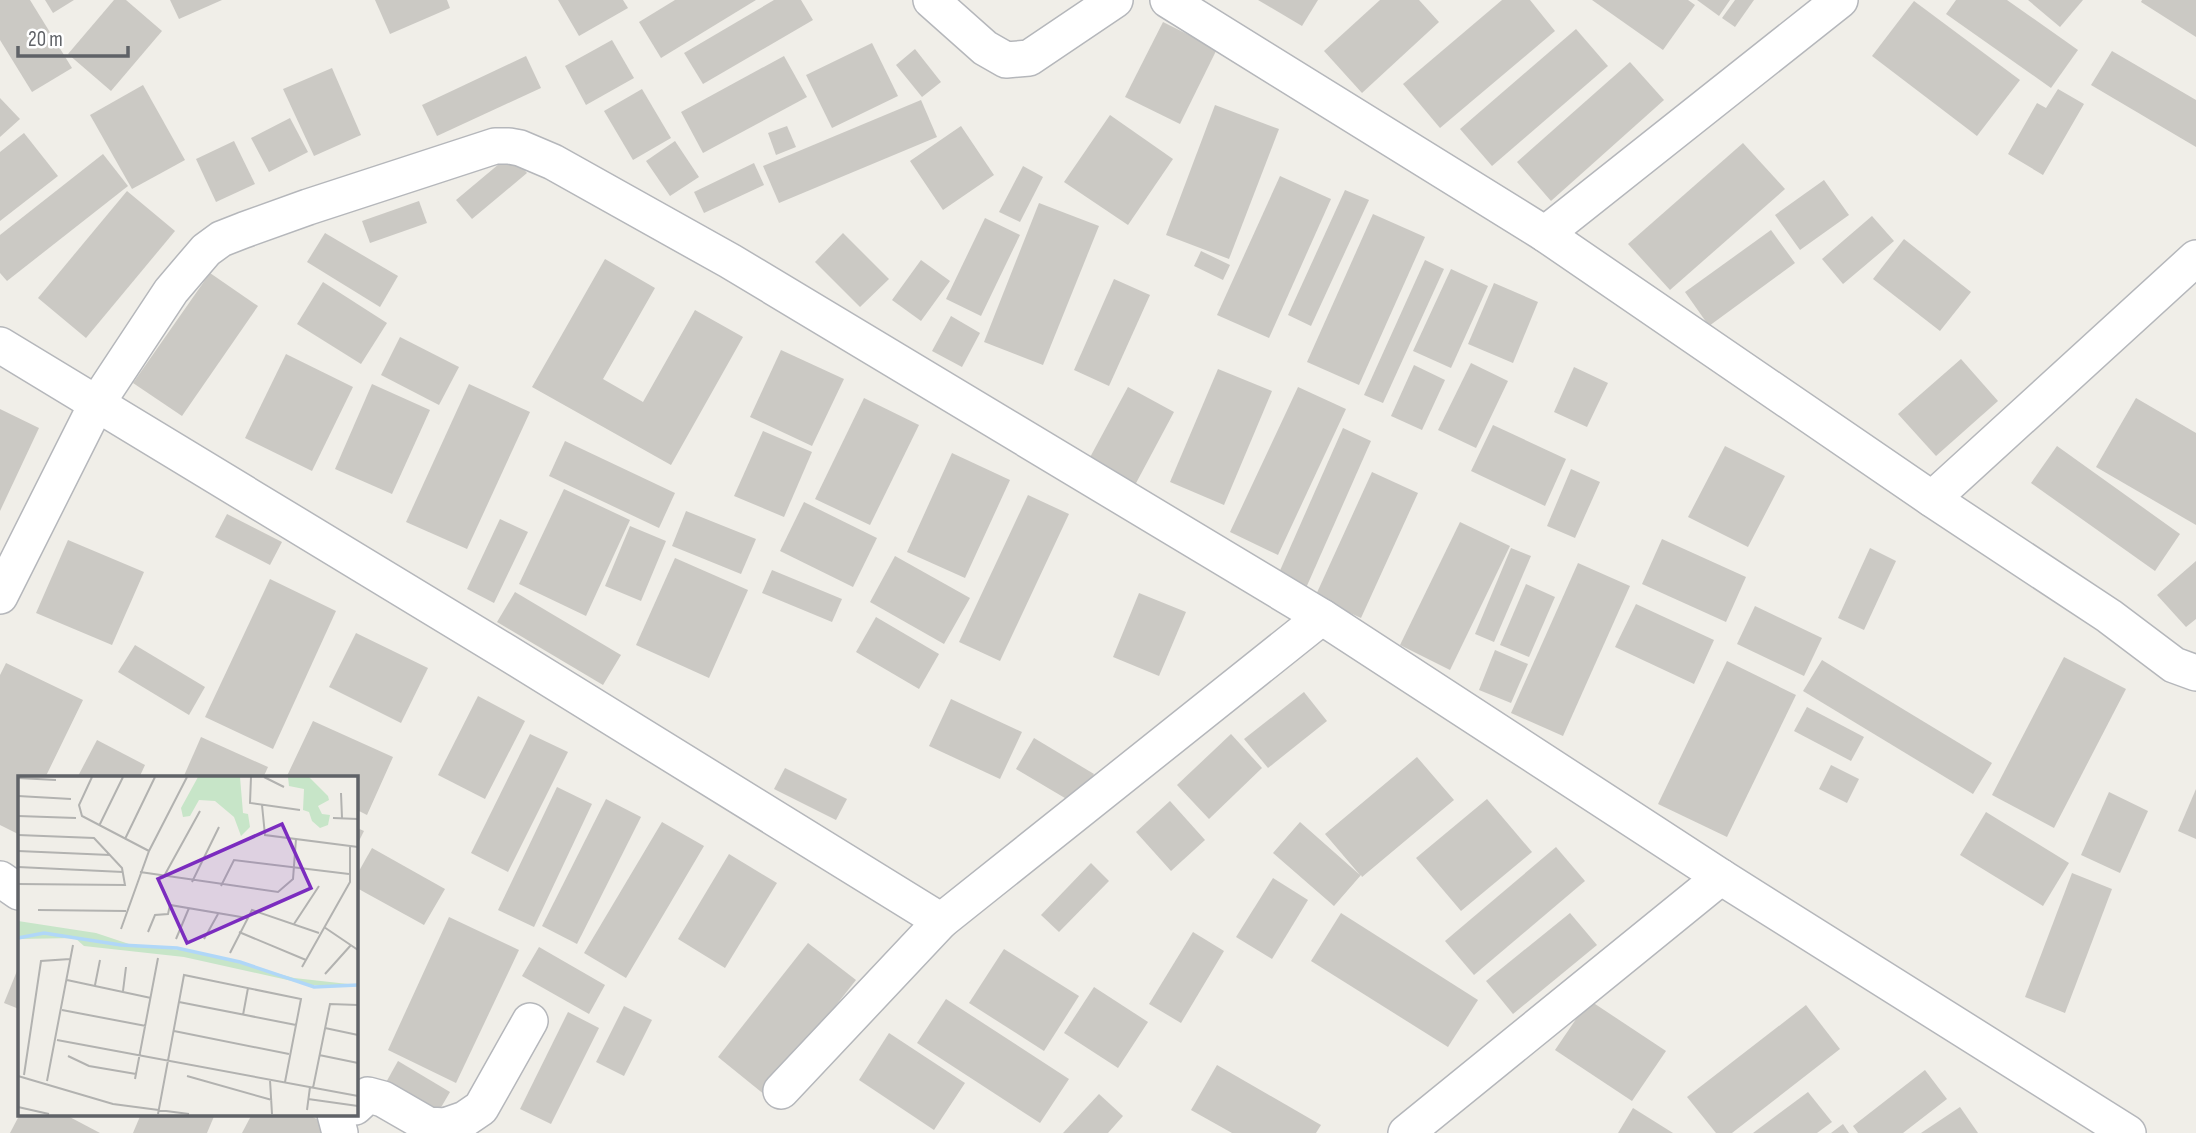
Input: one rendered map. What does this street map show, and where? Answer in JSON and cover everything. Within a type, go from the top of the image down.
[{"type":"street","points":[[931,0],[985,48],[1006,60],[1028,58],[1115,0]]},
{"type":"street","points":[[1168,0],[1545,234],[1932,499],[2109,616],[2174,665],[2196,673]]},
{"type":"street","points":[[1545,234],[1840,0]]},
{"type":"street","points":[[0,596],[97,403],[171,291],[206,250],[221,239],[308,207],[495,146],[509,146],[552,162],[730,261],[1322,617],[2115,1130]]},
{"type":"street","points":[[1932,499],[2196,258]]},
{"type":"street","points":[[0,345],[942,921]]},
{"type":"street","points":[[781,1091],[942,921],[1322,617]]},
{"type":"street","points":[[1406,1133],[1721,877]]},
{"type":"street","points":[[0,879],[18,891]]},
{"type":"street","points":[[357,1106],[368,1095],[383,1099],[428,1125],[445,1126],[465,1119],[481,1108],[530,1021]]},
{"type":"building","points":[[0,0],[30,0],[72,68],[32,92],[0,40]]},
{"type":"building","points":[[45,0],[74,0],[53,13]]},
{"type":"building","points":[[114,0],[126,0],[162,31],[111,91],[68,54]]},
{"type":"building","points":[[170,0],[222,0],[179,19]]},
{"type":"building","points":[[375,0],[447,0],[450,8],[390,34]]},
{"type":"building","points":[[558,0],[623,0],[628,8],[579,36]]},
{"type":"building","points":[[675,0],[756,0],[661,58],[639,22]]},
{"type":"building","points":[[774,0],[801,0],[813,20],[703,84],[684,53]]},
{"type":"building","points":[[1258,0],[1318,0],[1302,26]]},
{"type":"building","points":[[1380,0],[1419,0],[1439,22],[1362,93],[1324,51]]},
{"type":"building","points":[[1502,0],[1530,0],[1555,31],[1440,128],[1403,84]]},
{"type":"building","points":[[1592,0],[1688,0],[1695,5],[1663,50]]},
{"type":"building","points":[[1697,0],[1730,0],[1719,16]]},
{"type":"building","points":[[1735,0],[1754,0],[1735,27],[1722,18]]},
{"type":"building","points":[[1956,0],[2007,0],[2078,50],[2051,88],[1946,14]]},
{"type":"building","points":[[2028,0],[2083,0],[2060,27]]},
{"type":"building","points":[[2196,0],[2196,37],[2141,2]]},
{"type":"building","points":[[1914,1],[2020,80],[1977,136],[1872,56]]},
{"type":"building","points":[[1163,22],[1217,49],[1180,124],[1125,97]]},
{"type":"building","points":[[1576,29],[1608,66],[1492,166],[1460,129]]},
{"type":"building","points":[[612,40],[634,78],[586,105],[565,66]]},
{"type":"building","points":[[872,43],[898,96],[832,128],[806,75]]},
{"type":"building","points":[[915,49],[941,82],[922,97],[896,65]]},
{"type":"building","points":[[2112,51],[2196,100],[2196,147],[2091,85]]},
{"type":"building","points":[[526,56],[541,88],[437,136],[422,105]]},
{"type":"building","points":[[784,56],[807,97],[703,153],[681,112]]},
{"type":"building","points":[[1630,62],[1664,100],[1551,201],[1517,162]]},
{"type":"building","points":[[332,68],[361,135],[314,156],[283,89]]},
{"type":"building","points":[[143,85],[185,160],[132,189],[90,115]]},
{"type":"building","points":[[642,89],[671,138],[633,160],[604,111]]},
{"type":"building","points":[[2058,89],[2084,104],[2043,175],[2008,154],[2037,103],[2046,108]]},
{"type":"building","points":[[0,98],[20,119],[0,137]]},
{"type":"building","points":[[921,100],[937,137],[779,203],[763,166]]},
{"type":"building","points":[[1215,105],[1279,129],[1229,259],[1166,235]]},
{"type":"building","points":[[1110,115],[1173,159],[1128,225],[1064,182]]},
{"type":"building","points":[[290,118],[308,152],[269,172],[251,138]]},
{"type":"building","points":[[787,126],[796,147],[776,155],[768,133]]},
{"type":"building","points":[[961,126],[994,175],[943,210],[910,161]]},
{"type":"building","points":[[24,133],[58,176],[0,221],[0,152]]},
{"type":"building","points":[[234,141],[255,184],[216,202],[196,159]]},
{"type":"building","points":[[675,141],[699,177],[670,196],[646,161]]},
{"type":"building","points":[[1743,143],[1785,189],[1670,290],[1628,244]]},
{"type":"building","points":[[103,154],[128,186],[7,281],[0,273],[0,235]]},
{"type":"building","points":[[511,154],[527,173],[472,219],[456,200]]},
{"type":"building","points":[[754,163],[764,185],[704,213],[694,192]]},
{"type":"building","points":[[1023,166],[1043,177],[1020,222],[999,212]]},
{"type":"building","points":[[1280,176],[1331,199],[1269,338],[1217,315]]},
{"type":"building","points":[[1824,180],[1849,215],[1800,250],[1775,215]]},
{"type":"building","points":[[1345,190],[1369,200],[1311,326],[1288,315]]},
{"type":"building","points":[[127,191],[175,231],[86,338],[38,298]]},
{"type":"building","points":[[419,201],[427,223],[370,243],[362,221]]},
{"type":"building","points":[[1039,203],[1099,226],[1043,365],[984,342]]},
{"type":"building","points":[[1373,214],[1425,237],[1359,385],[1307,362]]},
{"type":"building","points":[[1872,216],[1894,241],[1843,284],[1822,259]]},
{"type":"building","points":[[985,218],[1020,235],[981,316],[946,299]]},
{"type":"building","points":[[1771,230],[1795,263],[1709,326],[1685,292]]},
{"type":"building","points":[[325,233],[398,276],[380,307],[307,262]]},
{"type":"building","points":[[843,233],[889,279],[860,307],[815,262]]},
{"type":"building","points":[[1904,239],[1971,292],[1940,331],[1873,279]]},
{"type":"building","points":[[1201,251],[1230,265],[1223,280],[1194,266]]},
{"type":"building","points":[[605,259],[655,288],[603,379],[643,402],[695,310],[743,337],[671,465],[532,387]]},
{"type":"building","points":[[921,260],[950,281],[921,321],[892,300]]},
{"type":"building","points":[[1425,260],[1444,269],[1383,403],[1364,395]]},
{"type":"building","points":[[1451,269],[1488,286],[1451,368],[1413,351]]},
{"type":"building","points":[[210,273],[258,306],[182,416],[133,383]]},
{"type":"building","points":[[1114,279],[1150,295],[1109,386],[1074,370]]},
{"type":"building","points":[[323,282],[387,323],[361,364],[297,324]]},
{"type":"building","points":[[1494,283],[1538,302],[1513,363],[1468,344]]},
{"type":"building","points":[[951,316],[980,333],[962,367],[932,351]]},
{"type":"building","points":[[400,337],[459,367],[439,405],[381,375]]},
{"type":"building","points":[[781,350],[844,379],[812,446],[750,417]]},
{"type":"building","points":[[286,354],[353,387],[312,471],[245,438]]},
{"type":"building","points":[[1961,359],[1998,401],[1936,456],[1898,414]]},
{"type":"building","points":[[1471,363],[1508,381],[1476,448],[1438,430]]},
{"type":"building","points":[[1414,365],[1445,380],[1422,430],[1391,416]]},
{"type":"building","points":[[1574,367],[1608,383],[1587,427],[1554,412]]},
{"type":"building","points":[[1218,369],[1272,391],[1224,505],[1170,482]]},
{"type":"building","points":[[372,384],[430,410],[392,494],[335,469]]},
{"type":"building","points":[[469,384],[530,412],[467,549],[406,522]]},
{"type":"building","points":[[1128,387],[1174,412],[1135,485],[1088,461]]},
{"type":"building","points":[[1298,387],[1346,409],[1278,555],[1230,532]]},
{"type":"building","points":[[864,398],[919,425],[870,525],[815,499]]},
{"type":"building","points":[[2136,398],[2196,433],[2196,525],[2096,467]]},
{"type":"building","points":[[0,409],[39,428],[0,511]]},
{"type":"building","points":[[1493,425],[1566,459],[1545,506],[1471,471]]},
{"type":"building","points":[[1343,428],[1371,441],[1306,588],[1278,575]]},
{"type":"building","points":[[763,431],[812,452],[784,517],[734,496]]},
{"type":"building","points":[[565,441],[675,493],[659,528],[549,476]]},
{"type":"building","points":[[1725,446],[1785,476],[1748,547],[1688,517]]},
{"type":"building","points":[[2057,446],[2180,534],[2155,571],[2031,483]]},
{"type":"building","points":[[952,453],[1010,480],[965,578],[907,552]]},
{"type":"building","points":[[1571,469],[1600,482],[1575,538],[1547,526]]},
{"type":"building","points":[[1372,472],[1418,493],[1361,618],[1315,597]]},
{"type":"building","points":[[564,489],[630,520],[586,616],[519,584]]},
{"type":"building","points":[[1028,495],[1069,514],[1000,661],[959,642]]},
{"type":"building","points":[[804,502],[877,538],[853,587],[780,551]]},
{"type":"building","points":[[686,511],[756,539],[741,574],[672,546]]},
{"type":"building","points":[[227,514],[282,542],[270,565],[215,537]]},
{"type":"building","points":[[500,519],[528,532],[494,603],[467,589]]},
{"type":"building","points":[[1460,522],[1510,546],[1450,670],[1400,645]]},
{"type":"building","points":[[630,526],[666,541],[641,601],[605,586]]},
{"type":"building","points":[[1662,539],[1746,577],[1726,622],[1642,584]]},
{"type":"building","points":[[68,540],[144,572],[112,645],[36,613]]},
{"type":"building","points":[[1511,548],[1531,556],[1494,642],[1475,634]]},
{"type":"building","points":[[1870,548],[1896,561],[1864,630],[1838,618]]},
{"type":"building","points":[[895,556],[970,598],[944,644],[870,602]]},
{"type":"building","points":[[675,558],[748,590],[709,678],[636,645]]},
{"type":"building","points":[[2196,561],[2196,619],[2186,627],[2157,595]]},
{"type":"building","points":[[1578,563],[1630,586],[1563,736],[1511,713]]},
{"type":"building","points":[[772,570],[842,599],[832,622],[762,593]]},
{"type":"building","points":[[270,579],[336,611],[273,749],[205,717]]},
{"type":"building","points":[[1526,584],[1555,597],[1529,657],[1500,645]]},
{"type":"building","points":[[515,592],[621,655],[603,685],[497,622]]},
{"type":"building","points":[[1139,593],[1186,612],[1159,676],[1113,657]]},
{"type":"building","points":[[1636,604],[1714,640],[1694,684],[1615,647]]},
{"type":"building","points":[[1755,606],[1822,638],[1804,676],[1737,644]]},
{"type":"building","points":[[876,617],[939,654],[919,689],[856,652]]},
{"type":"building","points":[[356,633],[428,668],[401,723],[329,687]]},
{"type":"building","points":[[135,645],[205,687],[189,715],[118,672]]},
{"type":"building","points":[[1495,650],[1528,664],[1511,703],[1479,690]]},
{"type":"building","points":[[2064,657],[2126,689],[2054,828],[1992,795]]},
{"type":"building","points":[[1822,660],[1992,763],[1973,794],[1803,691]]},
{"type":"building","points":[[1727,661],[1796,695],[1727,837],[1658,804]]},
{"type":"building","points":[[6,663],[83,700],[46,776],[18,776],[18,834],[0,825],[0,675]]},
{"type":"building","points":[[1304,692],[1327,721],[1268,768],[1244,739]]},
{"type":"building","points":[[478,696],[525,721],[485,799],[438,775]]},
{"type":"building","points":[[951,699],[1022,732],[1000,779],[929,746]]},
{"type":"building","points":[[1807,707],[1864,737],[1851,761],[1794,731]]},
{"type":"building","points":[[313,721],[393,757],[367,815],[357,810],[357,776],[287,776]]},
{"type":"building","points":[[530,734],[568,752],[508,872],[471,853]]},
{"type":"building","points":[[1231,734],[1262,768],[1209,819],[1177,785]]},
{"type":"building","points":[[201,737],[268,767],[264,776],[184,776]]},
{"type":"building","points":[[1034,738],[1094,774],[1075,804],[1016,769]]},
{"type":"building","points":[[97,740],[145,765],[140,776],[78,776]]},
{"type":"building","points":[[1417,757],[1454,800],[1362,877],[1361,875],[1334,906],[1273,853],[1300,822],[1360,875],[1325,834]]},
{"type":"building","points":[[1831,765],[1859,779],[1847,803],[1819,789]]},
{"type":"building","points":[[785,768],[847,799],[836,820],[774,789]]},
{"type":"building","points":[[557,787],[592,804],[534,927],[498,910]]},
{"type":"building","points":[[2196,789],[2196,839],[2178,831]]},
{"type":"building","points":[[2109,792],[2148,811],[2120,873],[2081,855]]},
{"type":"building","points":[[606,799],[641,817],[577,944],[542,926]]},
{"type":"building","points":[[1487,799],[1532,852],[1461,911],[1416,858]]},
{"type":"building","points":[[1170,801],[1205,840],[1171,871],[1136,832]]},
{"type":"building","points":[[1986,812],[2069,863],[2043,906],[1960,855]]},
{"type":"building","points":[[662,822],[704,846],[626,978],[584,953]]},
{"type":"building","points":[[357,828],[364,831],[357,845]]},
{"type":"building","points":[[1556,847],[1585,881],[1474,975],[1445,941]]},
{"type":"building","points":[[372,848],[445,889],[424,925],[357,888],[357,874]]},
{"type":"building","points":[[729,854],[777,883],[725,968],[678,939]]},
{"type":"building","points":[[1091,863],[1109,881],[1059,932],[1041,915]]},
{"type":"building","points":[[2072,873],[2112,889],[2065,1013],[2025,997]]},
{"type":"building","points":[[1273,878],[1308,900],[1272,959],[1236,937]]},
{"type":"building","points":[[1341,913],[1478,1000],[1448,1047],[1311,961]]},
{"type":"building","points":[[1570,913],[1597,945],[1513,1014],[1486,981]]},
{"type":"building","points":[[449,917],[519,950],[456,1083],[388,1050]]},
{"type":"building","points":[[1193,932],[1224,951],[1181,1023],[1149,1004]]},
{"type":"building","points":[[808,943],[856,980],[765,1095],[718,1057]]},
{"type":"building","points":[[539,947],[605,985],[589,1014],[522,976]]},
{"type":"building","points":[[1004,949],[1079,996],[1044,1051],[969,1003]]},
{"type":"building","points":[[18,968],[18,1009],[4,1003]]},
{"type":"building","points":[[1094,987],[1148,1022],[1118,1068],[1064,1033]]},
{"type":"building","points":[[946,999],[1069,1079],[1040,1123],[917,1043]]},
{"type":"building","points":[[1589,1000],[1666,1051],[1632,1101],[1555,1050]]},
{"type":"building","points":[[1806,1005],[1840,1049],[1732,1133],[1716,1133],[1687,1097]]},
{"type":"building","points":[[624,1006],[652,1020],[624,1076],[596,1062]]},
{"type":"building","points":[[568,1012],[599,1028],[551,1124],[520,1109]]},
{"type":"building","points":[[889,1033],[965,1083],[934,1130],[859,1080]]},
{"type":"building","points":[[398,1061],[450,1092],[436,1116],[384,1086]]},
{"type":"building","points":[[1217,1065],[1321,1125],[1316,1133],[1232,1133],[1191,1110]]},
{"type":"building","points":[[1925,1070],[1947,1099],[1903,1133],[1858,1133],[1853,1126]]},
{"type":"building","points":[[1808,1092],[1832,1122],[1817,1133],[1753,1133]]},
{"type":"building","points":[[1099,1094],[1123,1116],[1108,1133],[1063,1133]]},
{"type":"building","points":[[1960,1107],[1978,1133],[1921,1133]]},
{"type":"building","points":[[1633,1108],[1673,1133],[1618,1133]]},
{"type":"building","points":[[19,1116],[68,1116],[100,1133],[10,1133]]},
{"type":"building","points":[[140,1116],[214,1116],[207,1133],[133,1133]]},
{"type":"building","points":[[251,1116],[310,1116],[334,1127],[331,1133],[242,1133]]},
{"type":"building","points":[[1843,1124],[1849,1133],[1831,1133]]}]
